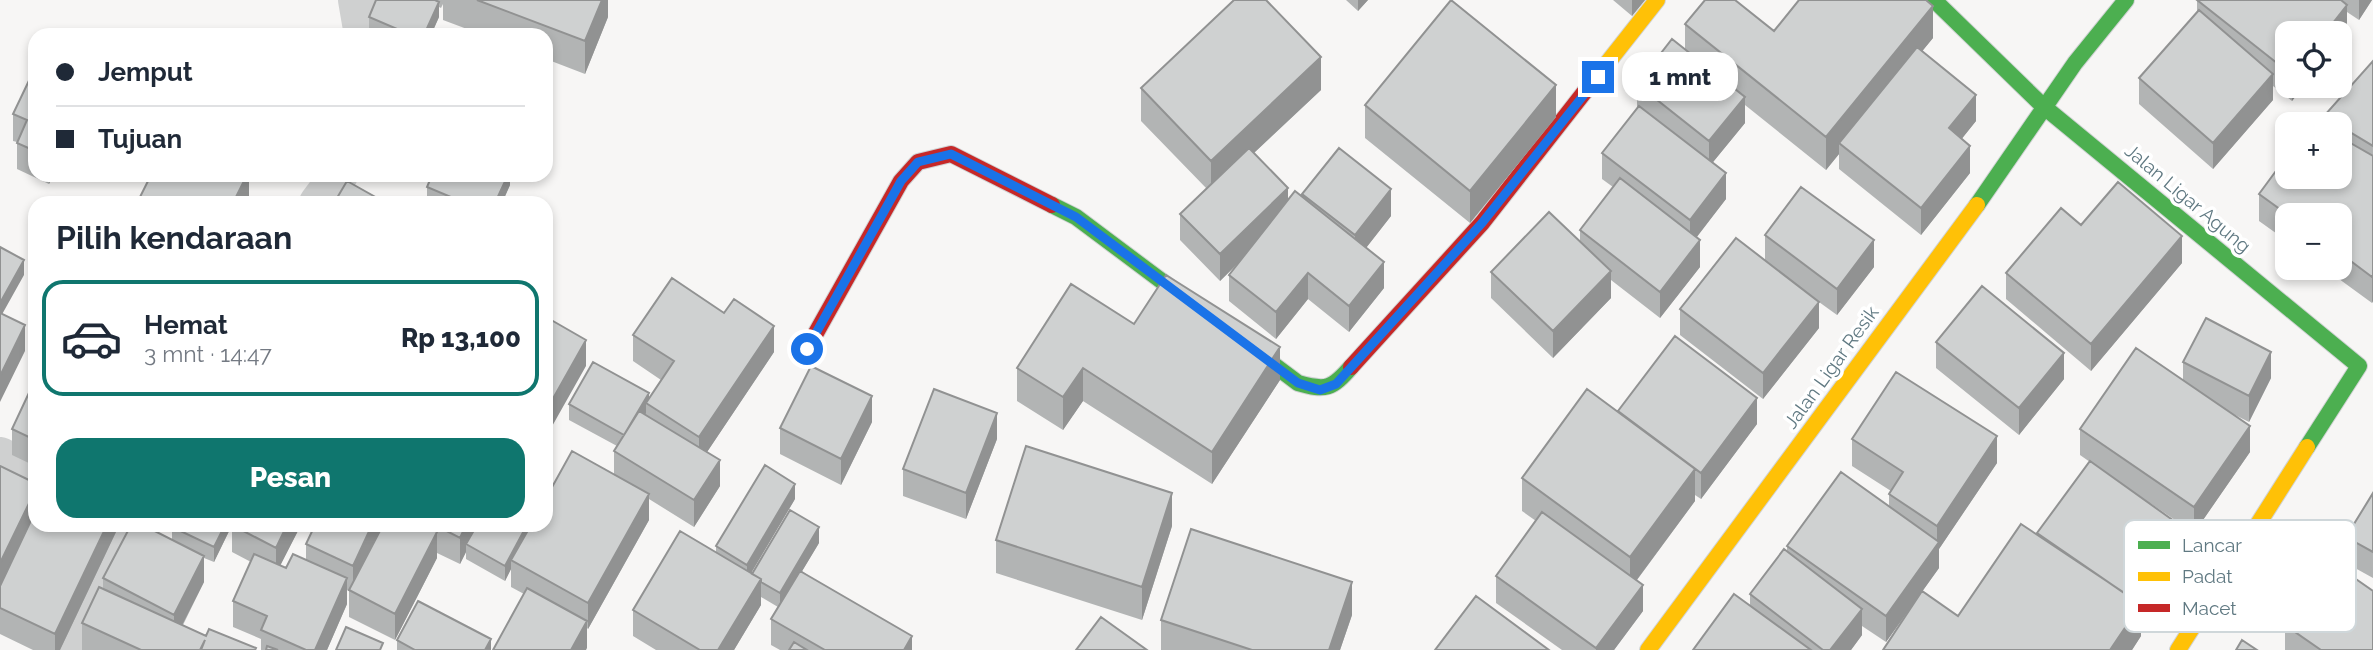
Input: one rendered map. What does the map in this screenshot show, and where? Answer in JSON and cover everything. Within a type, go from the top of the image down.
[{"type":"street","points":[[357,0],[362,28]]},
{"type":"street","points":[[807,349],[901,181],[918,162],[951,154],[1076,217],[1298,383],[1320,390],[1336,384],[1482,223],[1657,0]]},
{"type":"street","name":"Jalan Ligar Agung","points":[[1934,0],[2043,106],[2366,358],[2262,520]]},
{"type":"street","name":"Jalan Ligar Resik","points":[[1648,650],[1999,174],[2092,37],[2126,0]]},
{"type":"street","points":[[0,456],[28,470]]},
{"type":"street","points":[[75,650],[127,532]]},
{"type":"street","name":"Jalan Ligar Agung","points":[[2178,650],[2190,632]]},
{"type":"building","points":[[376,0],[439,2],[427,28],[395,28],[369,17]]},
{"type":"building","points":[[477,0],[602,0],[585,41]]},
{"type":"building","points":[[1234,0],[1266,0],[1321,57],[1211,161],[1141,88]]},
{"type":"building","points":[[1451,0],[1556,85],[1470,191],[1365,105]]},
{"type":"building","points":[[1705,0],[1735,0],[1774,31],[1799,0],[1926,0],[1933,6],[1826,137],[1685,24]]},
{"type":"building","points":[[2197,0],[2341,0],[2347,5],[2334,21],[2275,21],[2275,62]]},
{"type":"building","points":[[2199,10],[2273,74],[2213,143],[2139,78]]},
{"type":"building","points":[[1672,39],[1745,97],[1709,141],[1637,84]]},
{"type":"building","points":[[1917,47],[1976,95],[1949,128],[1970,146],[1921,208],[1839,143]]},
{"type":"building","points":[[2373,61],[2373,146],[2352,133],[2352,112],[2328,112],[2340,98],[2352,98],[2352,85]]},
{"type":"building","points":[[28,83],[28,148],[17,143],[27,120],[13,114]]},
{"type":"building","points":[[1639,106],[1726,173],[1690,220],[1602,153]]},
{"type":"building","points":[[2352,144],[2373,156],[2372,277],[2352,262],[2352,203],[2275,203],[2275,206],[2259,194],[2275,172],[2275,189],[2352,189]]},
{"type":"building","points":[[1249,148],[1288,188],[1220,254],[1180,214]]},
{"type":"building","points":[[1339,148],[1391,189],[1355,235],[1302,194]]},
{"type":"building","points":[[1620,178],[1700,240],[1660,292],[1580,230]]},
{"type":"building","points":[[148,182],[244,182],[236,196],[140,196]]},
{"type":"building","points":[[349,182],[374,196],[338,196]]},
{"type":"building","points":[[429,182],[505,182],[498,196],[448,196],[427,187]]},
{"type":"building","points":[[2118,182],[2182,236],[2091,344],[2006,273],[2061,208],[2081,225]]},
{"type":"building","points":[[1801,187],[1874,240],[1837,289],[1765,235]]},
{"type":"building","points":[[1295,191],[1384,262],[1349,306],[1308,273],[1276,312],[1229,275]]},
{"type":"building","points":[[1549,212],[1611,271],[1553,331],[1491,272]]},
{"type":"building","points":[[1736,238],[1819,302],[1763,373],[1680,309]]},
{"type":"building","points":[[0,247],[24,260],[0,303]]},
{"type":"building","points":[[1166,275],[1280,347],[1212,452],[1083,368],[1063,397],[1017,368],[1071,284],[1134,324]]},
{"type":"building","points":[[672,278],[724,313],[734,299],[774,326],[699,437],[646,403],[674,361],[633,335]]},
{"type":"building","points":[[1982,286],[2064,353],[2019,408],[1936,342]]},
{"type":"building","points":[[0,313],[25,325],[0,376]]},
{"type":"building","points":[[2206,318],[2271,352],[2249,396],[2183,362]]},
{"type":"building","points":[[553,321],[586,340],[553,399]]},
{"type":"building","points":[[1675,336],[1757,398],[1701,473],[1618,411]]},
{"type":"building","points":[[2136,348],[2250,426],[2194,507],[2080,429]]},
{"type":"building","points":[[593,362],[649,393],[624,435],[569,404]]},
{"type":"building","points":[[811,366],[872,396],[841,459],[780,428]]},
{"type":"building","points":[[1896,372],[1997,436],[1937,526],[1889,494],[1903,472],[1852,439]]},
{"type":"building","points":[[934,389],[997,413],[966,493],[903,469]]},
{"type":"building","points":[[1587,389],[1695,469],[1630,557],[1522,478]]},
{"type":"building","points":[[28,395],[28,437],[12,429]]},
{"type":"building","points":[[639,411],[720,460],[694,500],[614,451]]},
{"type":"building","points":[[1026,446],[1172,493],[1142,587],[996,540]]},
{"type":"building","points":[[572,451],[649,494],[588,603],[511,560],[527,532],[553,532],[553,485]]},
{"type":"building","points":[[2090,461],[2173,520],[2124,520],[2124,593],[2037,533]]},
{"type":"building","points":[[765,465],[795,484],[747,565],[716,546]]},
{"type":"building","points":[[0,466],[28,480],[28,505],[0,563]]},
{"type":"building","points":[[1841,472],[1939,542],[1886,616],[1787,546]]},
{"type":"building","points":[[2373,493],[2373,552],[2356,543],[2356,521]]},
{"type":"building","points":[[790,510],[819,527],[780,593],[752,574]]},
{"type":"building","points":[[1542,512],[1643,585],[1596,648],[1496,576]]},
{"type":"building","points":[[2021,524],[2124,593],[2124,629],[2110,650],[1883,650],[1922,591],[1958,616]]},
{"type":"building","points":[[28,527],[28,532],[104,532],[55,634],[0,608],[0,586]]},
{"type":"building","points":[[1191,529],[1352,582],[1329,650],[1252,650],[1161,620]]},
{"type":"building","points":[[680,531],[761,579],[718,650],[700,650],[633,610]]},
{"type":"building","points":[[127,532],[157,532],[204,556],[174,615],[103,578]]},
{"type":"building","points":[[182,532],[222,532],[214,547]]},
{"type":"building","points":[[245,532],[284,532],[276,548]]},
{"type":"building","points":[[312,532],[369,532],[353,566],[306,544]]},
{"type":"building","points":[[379,532],[437,532],[395,614],[349,590]]},
{"type":"building","points":[[448,532],[463,532],[460,538]]},
{"type":"building","points":[[473,532],[523,532],[505,566],[466,544]]},
{"type":"building","points":[[1784,549],[1862,609],[1830,650],[1823,650],[1750,594]]},
{"type":"building","points":[[254,554],[286,568],[293,554],[347,578],[315,650],[306,650],[261,630],[267,616],[233,601]]},
{"type":"building","points":[[800,571],[912,636],[904,650],[825,650],[771,619]]},
{"type":"building","points":[[2356,579],[2373,591],[2373,650],[2321,650],[2295,632],[2356,632]]},
{"type":"building","points":[[99,587],[206,636],[209,629],[256,648],[201,650],[205,640],[200,650],[141,650],[82,623]]},
{"type":"building","points":[[527,588],[587,621],[571,650],[493,650]]},
{"type":"building","points":[[1734,594],[1811,650],[1693,650]]},
{"type":"building","points":[[1476,596],[1549,650],[1435,650]]},
{"type":"building","points":[[418,601],[491,639],[485,650],[415,650],[397,640]]},
{"type":"building","points":[[1101,617],[1147,650],[1076,650]]},
{"type":"building","points":[[346,627],[383,643],[380,650],[336,650]]},
{"type":"building","points":[[2242,640],[2257,650],[2236,650]]},
{"type":"building","points":[[794,642],[807,650],[789,650]]},
{"type":"traffic: fast","points":[[1934,0],[2043,106],[2359,366],[2307,447]]},
{"type":"traffic: fast","points":[[1977,205],[2075,63],[2126,0]]},
{"type":"traffic: fast","points":[[1052,205],[1076,217],[1298,383],[1315,387],[1328,386],[1339,380],[1351,367]]},
{"type":"traffic: slow","points":[[1590,85],[1657,0]]},
{"type":"traffic: slow","points":[[1648,650],[1977,205]]},
{"type":"traffic: slow","points":[[2261,520],[2307,447]]},
{"type":"traffic: slow","points":[[2178,650],[2189,632]]},
{"type":"traffic: jam","points":[[1351,367],[1482,223],[1590,85]]},
{"type":"traffic: jam","points":[[807,349],[901,181],[918,162],[951,154],[1052,205]]},
{"type":"route","points":[[807,349],[901,181],[918,162],[951,154],[1076,217],[1298,383],[1320,390],[1336,384],[1482,223],[1598,77]]}]
